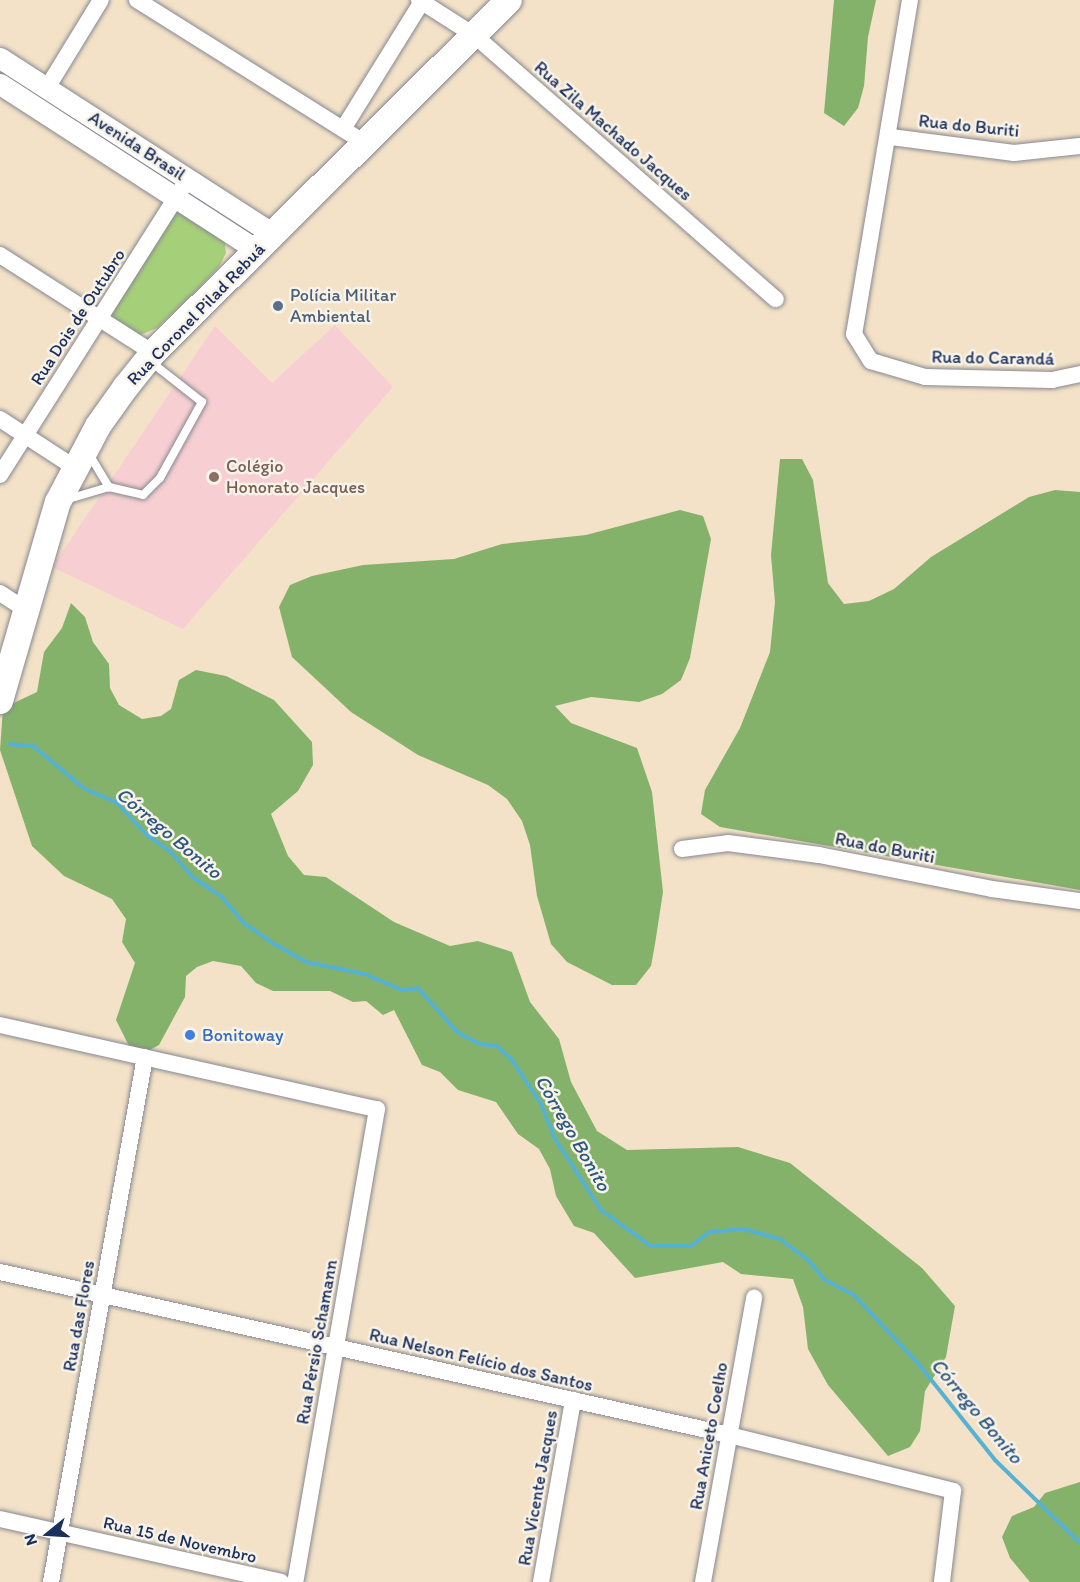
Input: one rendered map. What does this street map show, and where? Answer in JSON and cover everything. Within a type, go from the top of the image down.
[{"type":"main road","name":"Rua Coronel Pilad Rebuá","points":[[0,701],[58,502],[79,458],[151,356],[509,0]]},
{"type":"street","points":[[46,88],[101,0]]},
{"type":"street","points":[[137,0],[365,143]]},
{"type":"street","points":[[891,137],[910,0]]},
{"type":"street","points":[[343,129],[421,1]]},
{"type":"street","name":"Rua Zila Machado Jacques","points":[[421,1],[474,35],[776,299]]},
{"type":"street","name":"Avenida Brasil","points":[[0,58],[188,179],[265,242]]},
{"type":"street","name":"Avenida Brasil","points":[[0,84],[176,198],[265,242]]},
{"type":"street","name":"Rua do Buriti","points":[[891,137],[1014,153],[1080,146]]},
{"type":"street","name":"Rua do Carandá","points":[[891,137],[855,334],[871,361],[925,377],[1052,380],[1080,374]]},
{"type":"street","name":"Rua Dois de Outubro","points":[[0,475],[188,179]]},
{"type":"street","points":[[0,255],[100,319],[151,356]]},
{"type":"street","points":[[0,419],[25,436],[79,458]]},
{"type":"street","points":[[0,593],[25,609]]},
{"type":"street","name":"Rua do Buriti","points":[[682,849],[728,843],[819,855],[992,889],[1080,901]]},
{"type":"street","points":[[0,1025],[145,1057]]},
{"type":"street","name":"Rua Pérsio Schamann","points":[[145,1057],[377,1109],[295,1582]]},
{"type":"street","name":"Rua das Flores","points":[[51,1582],[145,1057]]},
{"type":"street","name":"Rua Nelson Felício dos Santos","points":[[0,1272],[729,1435],[953,1491],[942,1582]]},
{"type":"street","name":"Rua Aniceto Coelho","points":[[703,1582],[754,1298]]},
{"type":"street","name":"Rua Vicente Jacques","points":[[541,1582],[573,1400]]},
{"type":"street","name":"Rua 15 de Novembro","points":[[0,1520],[281,1582]]},
{"type":"lane","points":[[58,502],[109,487],[143,495],[160,478],[202,402],[151,356]]},
{"type":"lane","points":[[79,458],[109,487]]},
{"type":"shaded area","name":"Colégio Honorato Jacques","points":[[335,325],[393,387],[183,629],[52,567],[215,326],[272,383]]},
{"type":"green space","points":[[834,0],[876,0],[868,37],[864,86],[858,108],[844,126],[824,113]]},
{"type":"green space","points":[[178,207],[224,238],[226,253],[219,267],[195,292],[157,328],[140,335],[108,314]]},
{"type":"green space","points":[[780,459],[802,459],[813,480],[828,583],[844,604],[869,601],[894,589],[931,557],[1029,497],[1055,490],[1080,492],[1080,890],[720,827],[701,814],[705,790],[740,728],[770,652],[775,602],[771,555]]},
{"type":"green space","points":[[680,510],[703,516],[711,539],[690,658],[681,680],[662,694],[639,702],[591,697],[555,706],[571,723],[637,748],[652,792],[663,892],[651,966],[636,985],[612,985],[567,962],[551,944],[537,896],[530,845],[522,821],[507,799],[488,785],[418,755],[351,712],[292,657],[279,607],[290,585],[312,576],[363,565],[454,559],[502,544],[586,535]]},
{"type":"green space","points":[[71,603],[85,617],[93,642],[109,664],[110,688],[119,705],[142,719],[161,716],[171,709],[179,680],[196,670],[226,676],[274,700],[312,742],[313,765],[298,791],[271,814],[288,856],[304,875],[326,877],[394,922],[450,946],[478,941],[512,952],[530,1002],[559,1039],[571,1082],[597,1131],[627,1150],[738,1147],[790,1163],[922,1268],[955,1306],[946,1357],[925,1391],[920,1431],[910,1447],[888,1456],[828,1385],[808,1349],[803,1307],[793,1279],[741,1274],[723,1262],[635,1278],[594,1233],[574,1226],[556,1196],[550,1169],[539,1149],[518,1134],[496,1102],[458,1090],[440,1072],[422,1065],[394,1010],[383,1015],[366,1001],[353,1002],[330,991],[273,991],[256,983],[241,966],[213,961],[197,967],[186,976],[185,997],[159,1045],[150,1050],[129,1046],[116,1020],[135,963],[122,942],[126,919],[112,899],[64,876],[32,846],[0,750],[3,708],[37,692],[44,652],[62,628]]},
{"type":"green space","points":[[1080,1482],[1080,1582],[1030,1582],[1010,1558],[1002,1537],[1012,1516],[1034,1507],[1045,1493]]},
{"type":"waterway","name":"Córrego Bonito","points":[[9,744],[33,746],[85,789],[116,802],[147,835],[171,852],[194,878],[221,896],[244,923],[274,944],[306,962],[365,974],[402,990],[418,988],[457,1032],[480,1044],[497,1046],[512,1060],[541,1104],[554,1137],[601,1210],[651,1246],[691,1246],[709,1232],[743,1229],[780,1239],[808,1260],[825,1280],[854,1295],[917,1362],[995,1460],[1080,1543]]},
{"type":"place","name":"Polícia Militar Ambiental","points":[[278,306]]},
{"type":"place","name":"Colégio Honorato Jacques","points":[[214,477]]},
{"type":"place","name":"Bonitoway","points":[[190,1035]]}]
